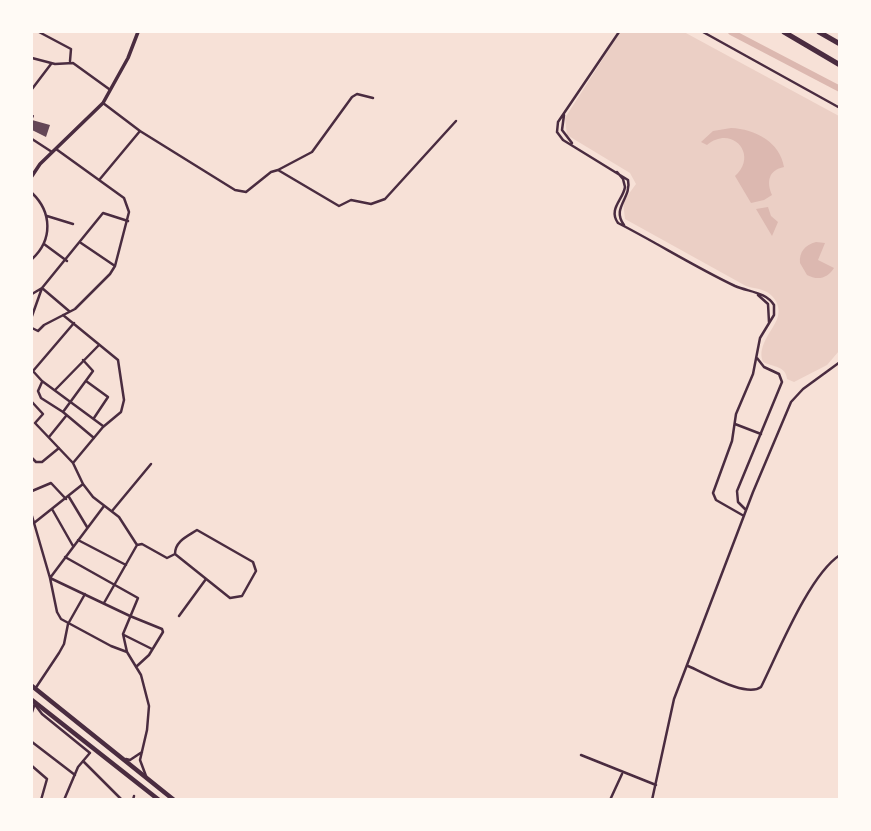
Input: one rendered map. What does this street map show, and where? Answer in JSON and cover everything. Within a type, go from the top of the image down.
[{"type":"highway","points":[[784,32],[839,65]]},
{"type":"highway","points":[[819,32],[839,44]]},
{"type":"main road","points":[[33,687],[174,800]]},
{"type":"main road","points":[[33,701],[91,751],[157,799]]},
{"type":"street","points":[[38,32],[71,49],[70,62]]},
{"type":"street","points":[[32,176],[54,150],[103,103],[138,32]]},
{"type":"street","points":[[619,32],[558,122],[556,132],[563,140],[617,172],[625,184],[622,199],[614,215],[618,223],[724,281],[756,294],[768,304],[769,322],[762,335],[753,374],[713,493],[716,500],[744,516]]},
{"type":"street","points":[[703,32],[839,108]]},
{"type":"street","points":[[32,58],[51,64],[70,62],[111,91]]},
{"type":"street","points":[[32,89],[51,64]]},
{"type":"street","points":[[103,103],[140,131],[241,192],[254,187],[271,172],[312,152],[352,97],[357,94],[373,98]]},
{"type":"street","points":[[278,170],[340,206],[351,201],[371,204],[384,199],[456,121]]},
{"type":"street","points":[[100,179],[140,131]]},
{"type":"street","points":[[32,139],[100,179],[124,198],[129,212],[115,266],[110,274],[70,312],[38,331],[32,328]]},
{"type":"street","points":[[32,193],[47,216],[44,244],[32,259]]},
{"type":"street","points":[[32,294],[42,288],[67,261],[103,213],[128,221]]},
{"type":"street","points":[[47,216],[73,224]]},
{"type":"street","points":[[81,243],[115,266]]},
{"type":"street","points":[[44,244],[67,261]]},
{"type":"street","points":[[42,288],[70,312]]},
{"type":"street","points":[[32,316],[42,288]]},
{"type":"street","points":[[63,315],[118,360],[124,400],[121,412],[103,427],[73,463]]},
{"type":"street","points":[[74,323],[32,370],[42,381],[103,427]]},
{"type":"street","points":[[55,390],[100,345]]},
{"type":"street","points":[[746,510],[738,502],[737,491],[782,382],[779,374],[764,367],[756,354]]},
{"type":"street","points":[[49,437],[65,414],[70,401],[93,371],[83,360]]},
{"type":"street","points":[[652,800],[670,712],[746,510],[791,402],[803,389],[839,362]]},
{"type":"street","points":[[753,374],[764,367]]},
{"type":"street","points":[[42,381],[38,391],[41,398],[93,438]]},
{"type":"street","points":[[86,381],[108,398],[94,418]]},
{"type":"street","points":[[41,398],[33,403],[43,414],[35,423],[73,463],[83,484],[112,511],[137,545]]},
{"type":"street","points":[[734,424],[761,434]]},
{"type":"street","points":[[32,458],[36,462],[42,462],[59,449]]},
{"type":"street","points":[[112,511],[151,464]]},
{"type":"street","points":[[32,491],[53,484],[67,497],[87,527]]},
{"type":"street","points":[[34,523],[83,484]]},
{"type":"street","points":[[51,578],[104,506]]},
{"type":"street","points":[[52,509],[73,546]]},
{"type":"street","points":[[32,516],[51,578],[57,612],[68,624],[127,652]]},
{"type":"street","points":[[197,530],[253,562],[256,567],[255,575],[242,596],[237,599],[230,598],[175,554],[181,540],[197,530]]},
{"type":"street","points":[[78,540],[126,565]]},
{"type":"street","points":[[137,545],[142,544],[167,558],[175,554]]},
{"type":"street","points":[[104,603],[137,545]]},
{"type":"street","points":[[688,666],[742,690],[757,690],[761,687],[789,627],[823,570],[839,555]]},
{"type":"street","points":[[65,557],[138,598],[124,635],[127,652],[137,666],[150,711],[141,765],[146,779]]},
{"type":"street","points":[[51,578],[130,617],[163,630],[152,649],[137,666]]},
{"type":"street","points":[[179,616],[206,579]]},
{"type":"street","points":[[33,687],[59,653],[68,624],[85,594]]},
{"type":"street","points":[[124,635],[152,649]]},
{"type":"street","points":[[32,712],[33,701]]},
{"type":"street","points":[[32,742],[75,775]]},
{"type":"street","points":[[64,800],[75,775],[91,751]]},
{"type":"street","points":[[122,759],[130,760],[142,752]]},
{"type":"street","points":[[581,755],[656,785]]},
{"type":"street","points":[[83,761],[122,800]]},
{"type":"street","points":[[32,766],[47,779],[41,800]]},
{"type":"street","points":[[610,800],[623,773]]},
{"type":"shaded area","points":[[620,32],[684,32],[839,116],[839,351],[827,365],[794,382],[787,379],[782,369],[763,362],[762,349],[779,312],[773,297],[760,289],[746,286],[625,219],[623,202],[636,184],[630,173],[567,135],[565,118]]},
{"type":"shaded area","points":[[731,128],[749,131],[765,138],[782,158],[784,167],[770,177],[772,195],[764,200],[751,203],[735,176],[742,168],[744,159],[739,145],[725,138],[716,139],[707,145],[701,142],[713,131]]},
{"type":"shaded area","points":[[768,207],[771,216],[778,222],[772,236],[756,209]]},
{"type":"shaded area","points":[[816,242],[825,243],[818,260],[834,268],[826,276],[819,278],[807,275],[800,263],[804,249]]},
{"type":"building","points":[[32,120],[50,125],[46,137],[32,130]]},
{"type":"waterway","points":[[731,32],[840,89]]}]
